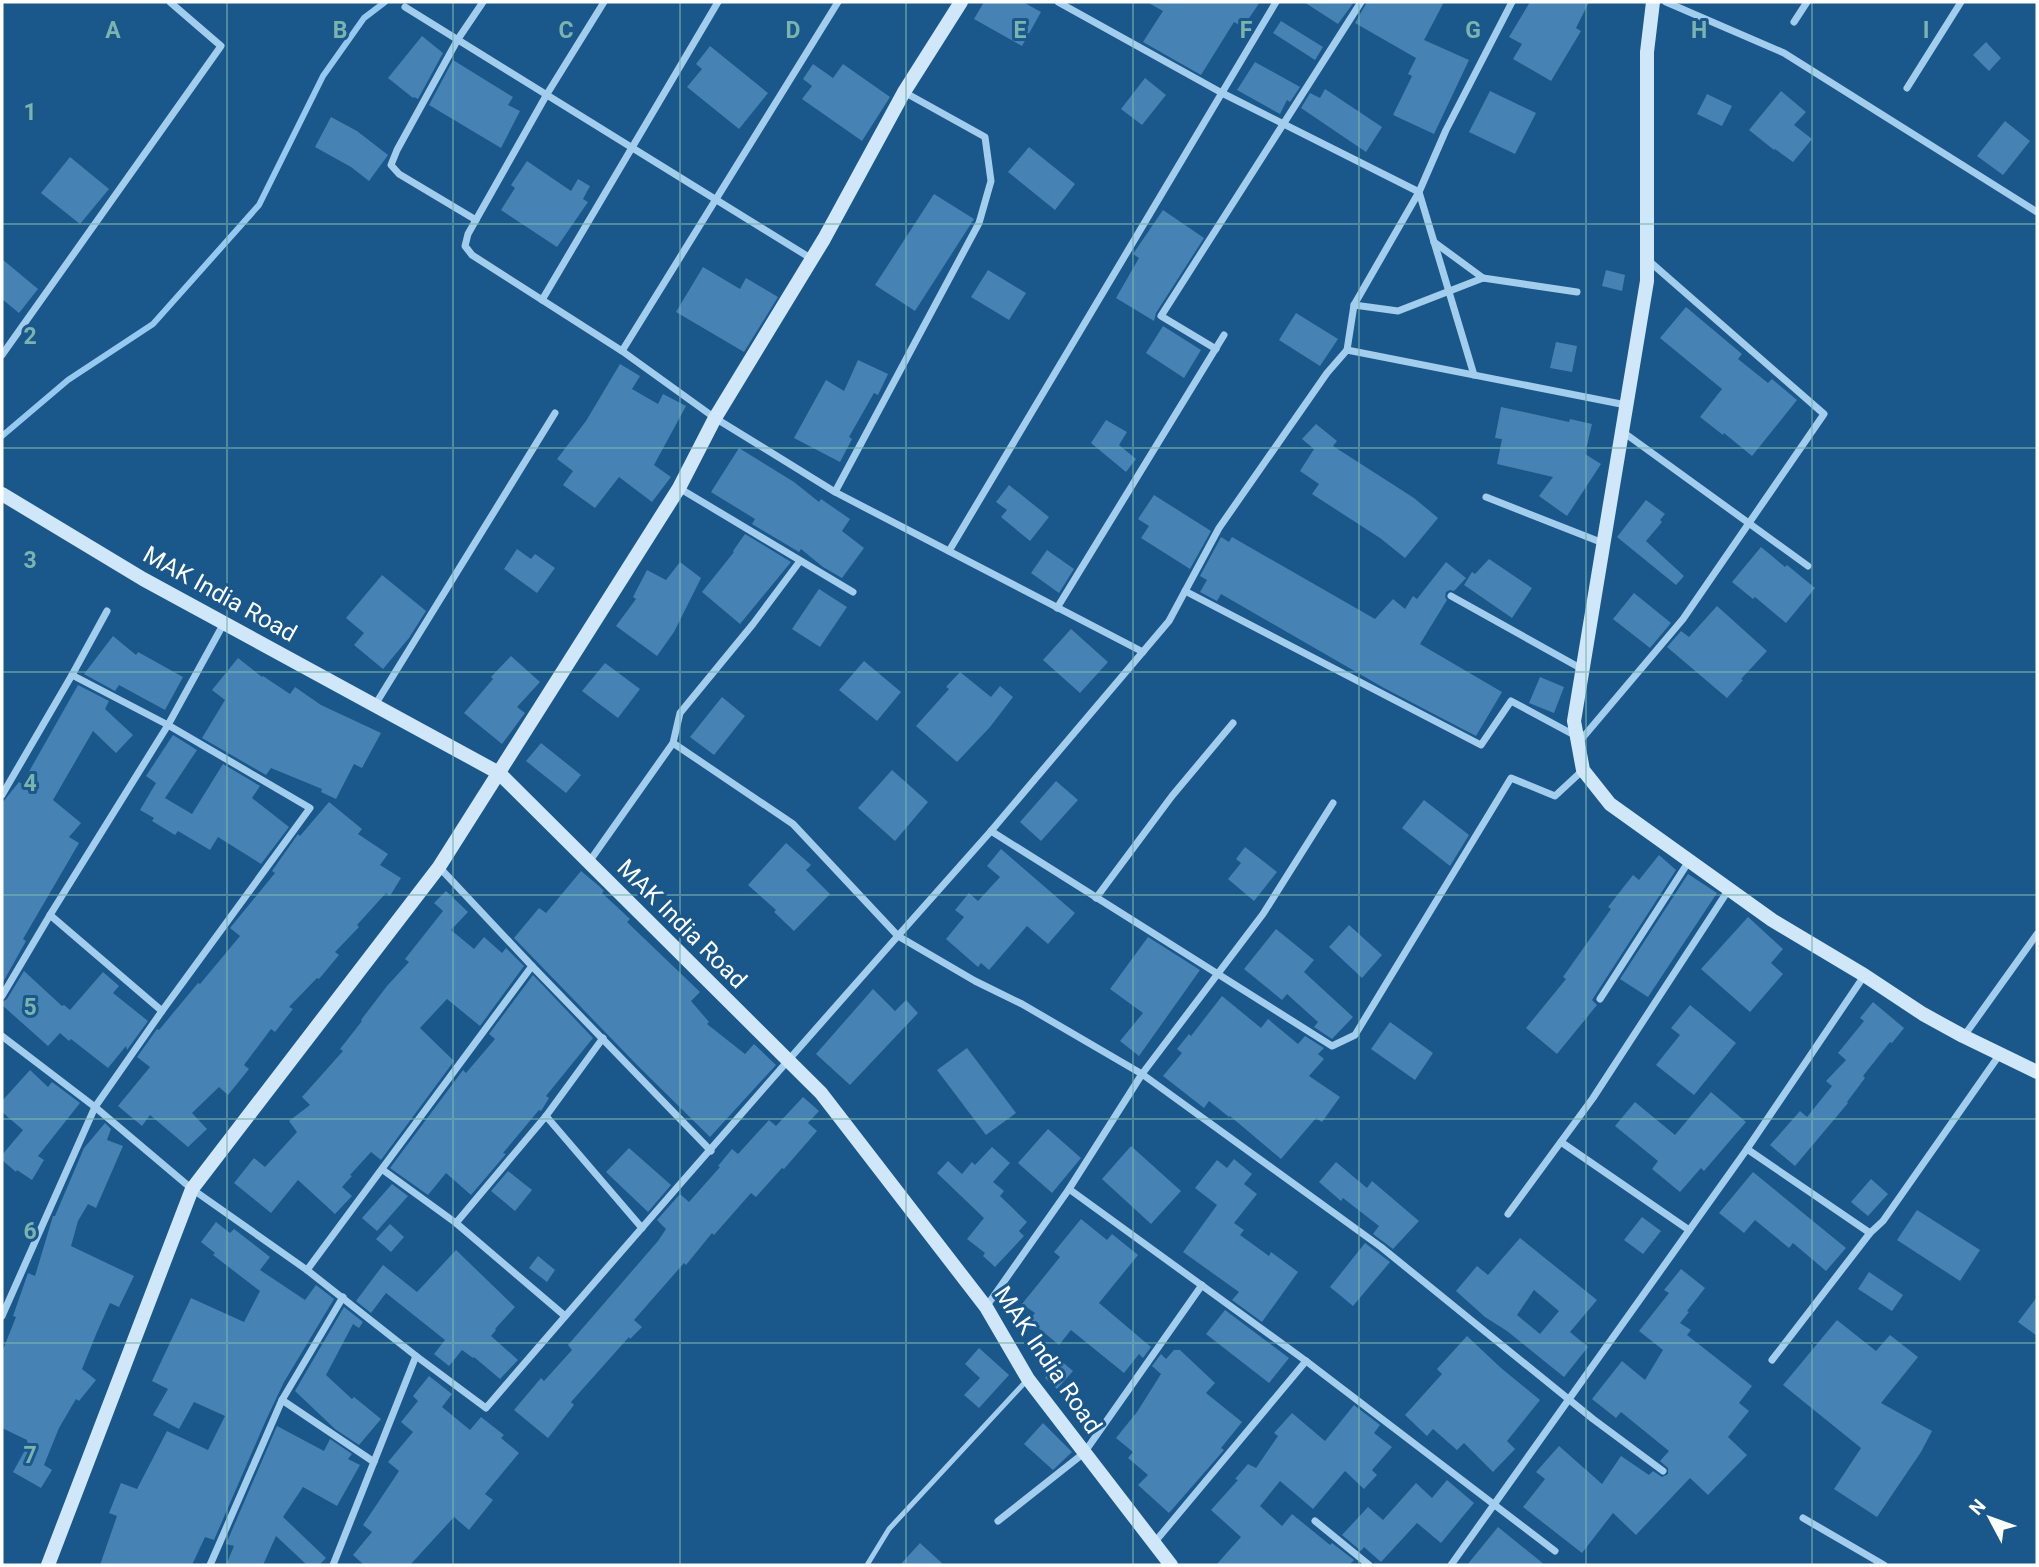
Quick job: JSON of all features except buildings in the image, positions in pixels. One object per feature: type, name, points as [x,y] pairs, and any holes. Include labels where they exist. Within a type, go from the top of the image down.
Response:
[{"type":"street","points":[[2,355],[221,46],[170,2]]},
{"type":"street","points":[[476,220],[399,174],[391,165],[458,39],[483,2]]},
{"type":"street","points":[[604,2],[547,94],[468,234],[466,246],[472,255],[622,351],[715,418],[835,492],[1143,652]]},
{"type":"street","points":[[542,300],[718,2]]},
{"type":"street","points":[[622,351],[838,2]]},
{"type":"street","points":[[48,1565],[192,1189],[439,867],[679,488],[715,418],[812,259],[904,92],[961,2]]},
{"type":"street","points":[[1058,2],[1222,93],[1419,192],[1474,375]]},
{"type":"street","points":[[949,551],[1276,2]]},
{"type":"street","points":[[1216,349],[1161,316],[1361,2]]},
{"type":"street","points":[[2,1036],[94,1107],[192,1189],[307,1270],[486,1408],[991,831],[1169,621],[1219,528],[1326,373],[1347,350],[1354,305],[1419,192],[1446,130],[1512,2]]},
{"type":"street","points":[[1653,2],[1647,52],[1647,281],[1574,721],[1583,770],[1610,804],[1772,920],[1923,1014],[2037,1072]]},
{"type":"street","points":[[1666,2],[1784,53],[2037,212]]},
{"type":"street","points":[[1794,22],[1807,2]]},
{"type":"street","points":[[1907,88],[1961,2]]},
{"type":"street","points":[[405,7],[812,259]]},
{"type":"street","points":[[835,492],[979,223],[991,181],[985,137],[904,92]]},
{"type":"street","points":[[1434,241],[1483,278],[1577,292]]},
{"type":"street","points":[[1578,739],[1683,619],[1824,414],[1647,259]]},
{"type":"street","points":[[1354,305],[1398,311],[1483,278]]},
{"type":"street","points":[[1057,608],[1224,335]]},
{"type":"street","points":[[1347,350],[1626,405]]},
{"type":"street","points":[[375,705],[555,413]]},
{"type":"street","points":[[1622,432],[1808,566]]},
{"type":"street","points":[[679,488],[853,592]]},
{"type":"street","name":"MAK India Road","points":[[2,494],[143,579],[499,773],[821,1093],[986,1307],[1028,1379],[1171,1565]]},
{"type":"street","points":[[1486,497],[1604,543]]},
{"type":"street","points":[[589,863],[673,743],[680,713],[753,624],[800,561]]},
{"type":"street","points":[[1185,590],[1481,746],[1511,701],[1578,739]]},
{"type":"street","points":[[1451,596],[1583,669]]},
{"type":"street","points":[[2,795],[107,611]]},
{"type":"street","points":[[2,996],[169,725],[223,623]]},
{"type":"street","points":[[2,1317],[94,1107],[310,808],[169,725],[72,675]]},
{"type":"street","points":[[1096,898],[1172,796],[1233,723]]},
{"type":"street","points":[[673,743],[793,824],[898,936],[1142,1074],[1381,1247],[1662,1471]]},
{"type":"street","points":[[991,831],[1332,1046],[1355,1035],[1511,778],[1555,796],[1583,770]]},
{"type":"street","points":[[986,1307],[1069,1189],[1142,1074],[1263,914],[1333,803]]},
{"type":"street","points":[[1600,999],[1689,861]]},
{"type":"street","points":[[439,867],[711,1151]]},
{"type":"street","points":[[1508,1214],[1593,1098],[1729,889]]},
{"type":"street","points":[[50,915],[162,1011]]},
{"type":"street","points":[[1963,1036],[2037,934]]},
{"type":"street","points":[[307,1270],[532,966]]},
{"type":"street","points":[[1451,1565],[1747,1149],[1864,975]]},
{"type":"street","points":[[456,1223],[546,1116],[603,1038]]},
{"type":"street","points":[[1772,1360],[1883,1221],[2000,1054]]},
{"type":"street","points":[[546,1116],[642,1228]]},
{"type":"street","points":[[1561,1142],[1689,1230]]},
{"type":"street","points":[[1747,1149],[1870,1234]]},
{"type":"street","points":[[383,1170],[456,1223],[565,1317]]},
{"type":"street","points":[[1069,1189],[1306,1361],[1555,1551]]},
{"type":"street","points":[[998,1521],[1084,1453],[1202,1285]]},
{"type":"street","points":[[210,1565],[282,1400],[342,1297]]},
{"type":"street","points":[[343,1565],[335,1562],[416,1356]]},
{"type":"street","points":[[1153,1543],[1306,1361]]},
{"type":"street","points":[[282,1400],[374,1462]]},
{"type":"street","points":[[1803,1518],[1884,1565]]},
{"type":"street","points":[[1315,1521],[1369,1565]]},
{"type":"lane","points":[[867,1565],[889,1529],[1028,1379]]},
{"type":"waterway","points":[[2,436],[68,380],[153,324],[259,205],[323,76],[364,18],[385,2]]}]
